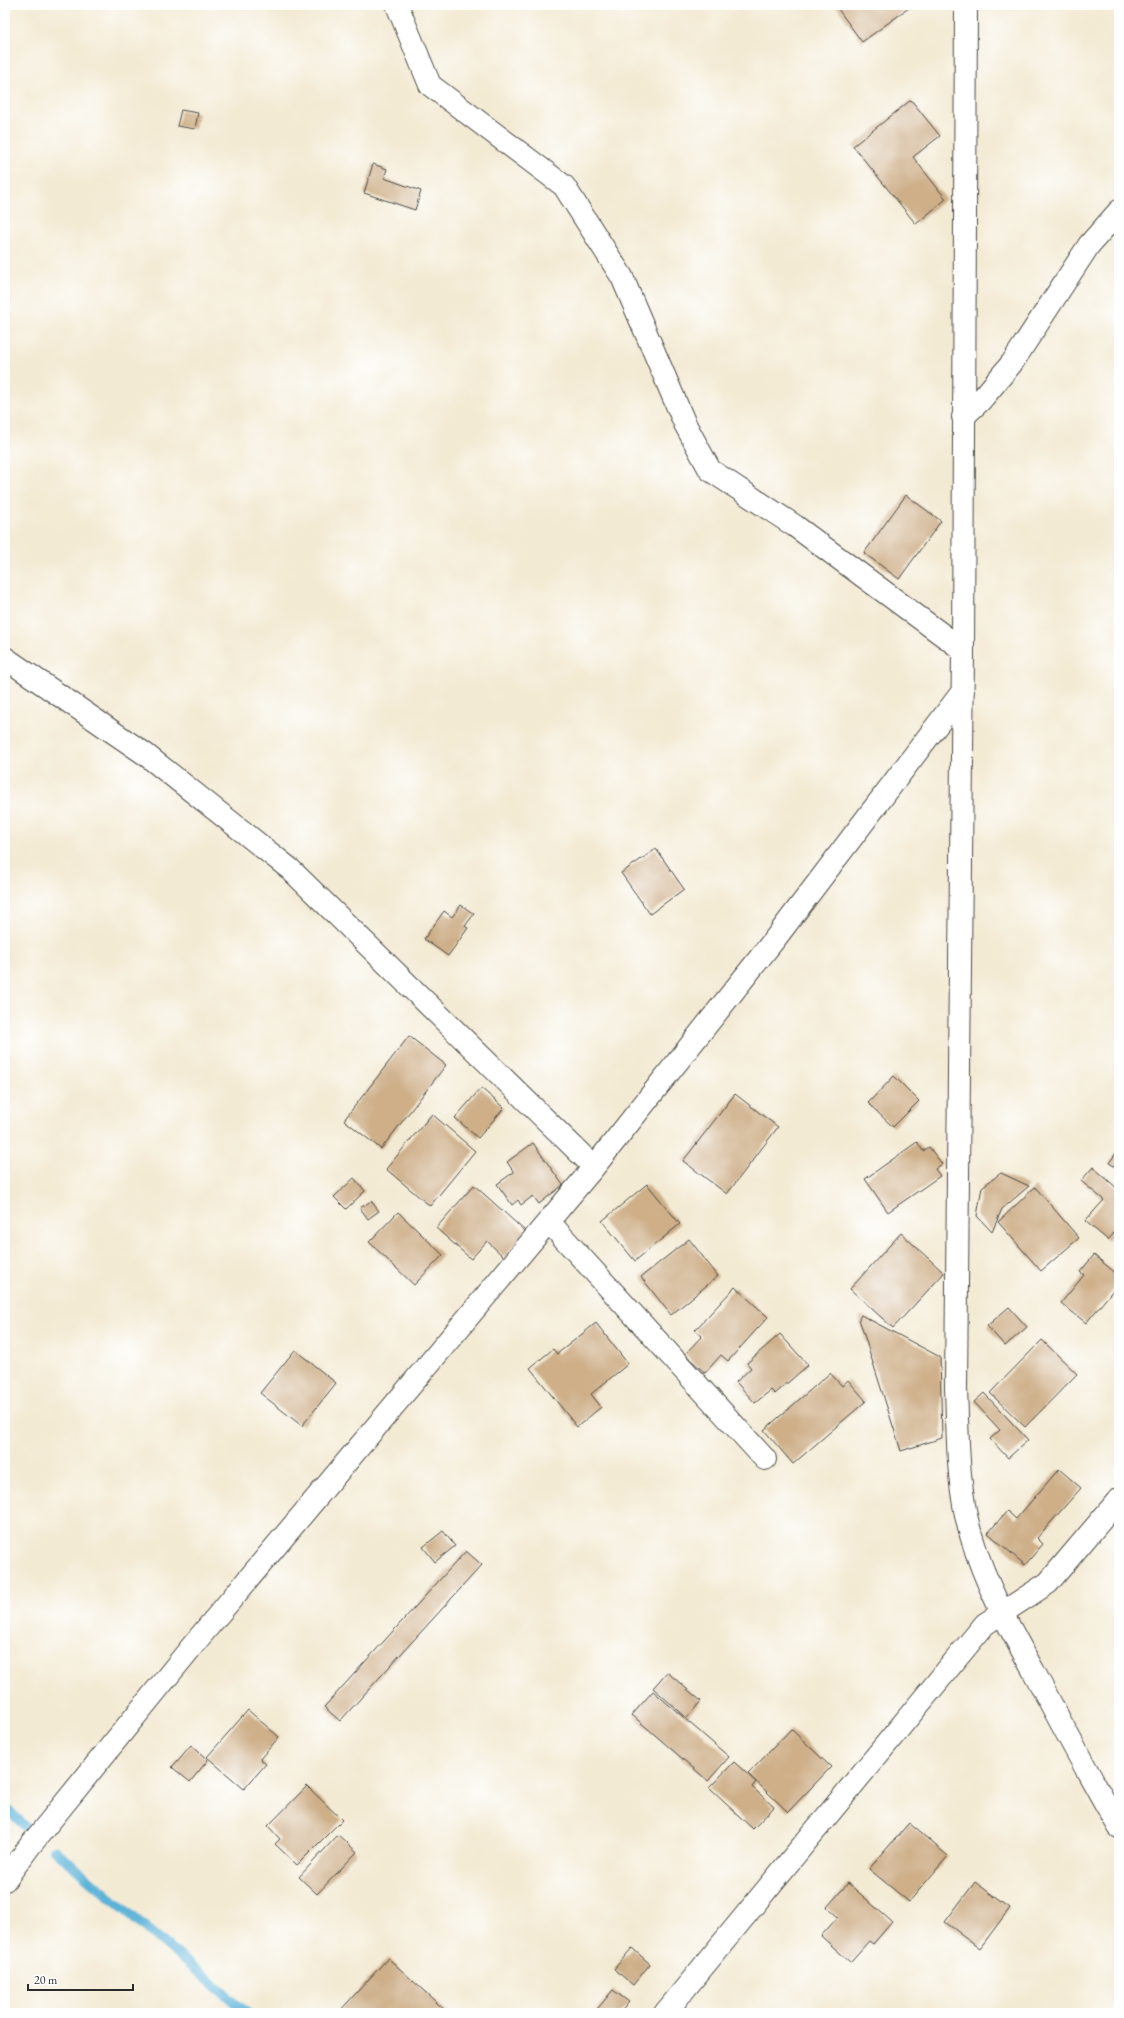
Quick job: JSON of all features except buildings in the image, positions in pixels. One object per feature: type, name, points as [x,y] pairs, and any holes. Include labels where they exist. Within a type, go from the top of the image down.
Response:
[{"type":"street","points":[[398,5],[430,84],[564,186],[622,277],[685,424],[710,470],[795,526],[963,650]]},
{"type":"street","points":[[966,5],[963,691],[956,1380],[962,1489],[971,1535],[990,1589],[1079,1757],[1119,1828]]},
{"type":"street","points":[[963,417],[981,400],[1012,363],[1089,245],[1119,211]]},
{"type":"street","points":[[5,658],[145,754],[290,869],[594,1167]]},
{"type":"street","points":[[5,1880],[29,1847],[198,1639],[594,1167],[778,935],[963,691]]},
{"type":"street","points":[[549,1222],[765,1459]]},
{"type":"street","points":[[665,2013],[985,1624],[1048,1583],[1119,1499]]},
{"type":"waterway","points":[[5,1807],[28,1829]]},
{"type":"waterway","points":[[54,1850],[247,2013]]}]
